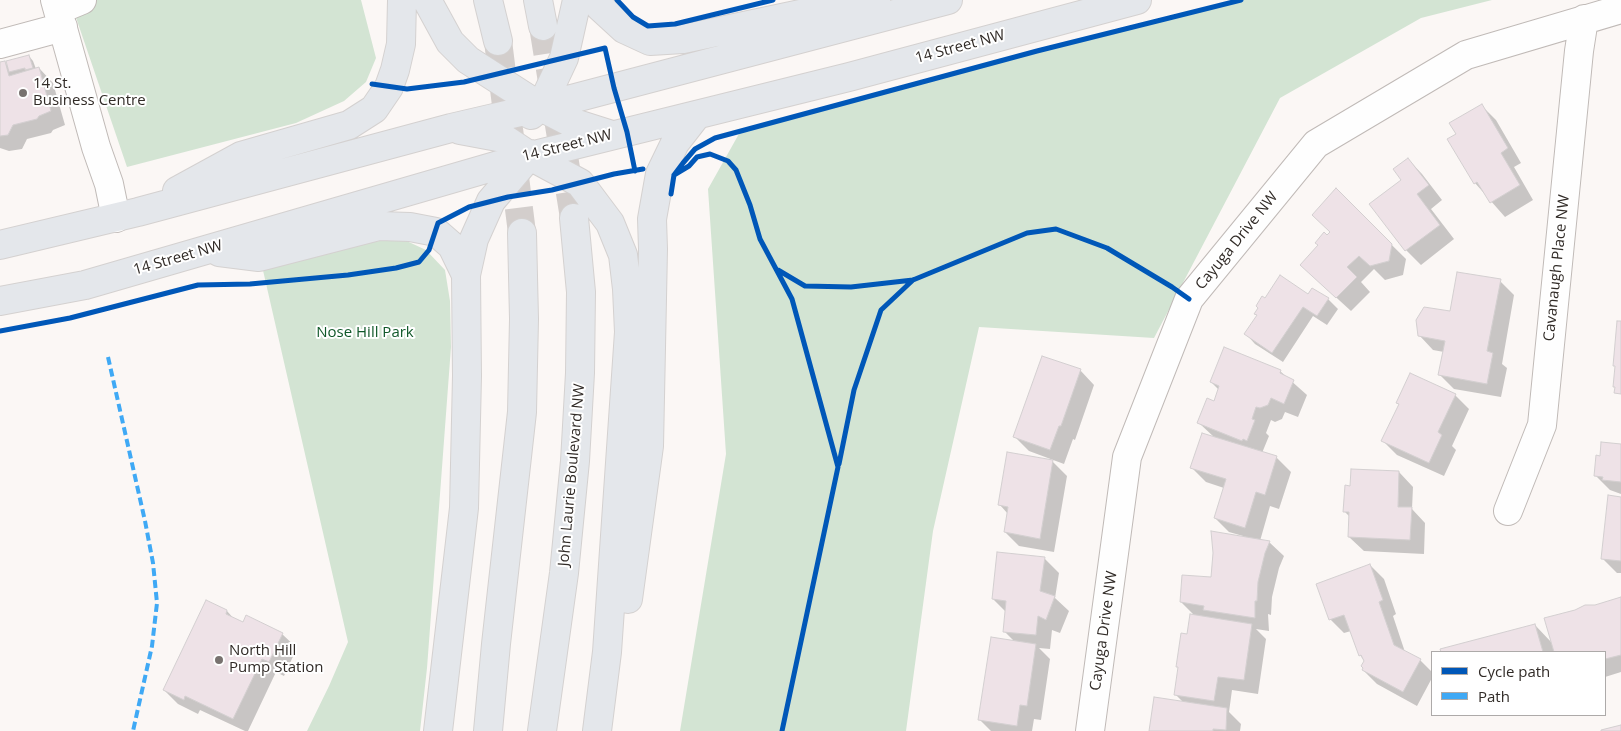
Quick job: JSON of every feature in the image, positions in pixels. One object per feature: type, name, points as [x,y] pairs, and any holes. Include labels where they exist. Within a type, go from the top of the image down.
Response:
[{"type":"main road","points":[[127,215],[241,156],[349,125],[374,109],[390,87],[395,70],[401,44],[402,0]]},
{"type":"main road","points":[[427,0],[450,42],[468,60],[541,107],[568,120],[612,135]]},
{"type":"main road","points":[[488,0],[498,41]]},
{"type":"main road","points":[[538,0],[543,26]]},
{"type":"main road","points":[[461,175],[541,107],[564,58],[577,0]]},
{"type":"main road","points":[[596,0],[600,7],[624,29],[650,41],[683,39],[852,3],[876,0]]},
{"type":"main road","points":[[0,244],[127,215],[451,128],[541,107],[948,0]]},
{"type":"main road","name":"14 Street NW","points":[[0,301],[85,285],[530,156],[849,77],[1137,0]]},
{"type":"main road","points":[[438,731],[464,508],[468,376],[466,276],[474,239],[491,201],[530,156],[599,92]]},
{"type":"main road","points":[[607,652],[627,607],[648,446],[653,249],[652,219],[660,174],[675,143],[696,116]]},
{"type":"main road","points":[[451,128],[503,138],[530,156],[580,183],[610,223],[622,255],[627,290],[629,332],[607,652],[597,731]]},
{"type":"main road","name":"John Laurie Boulevard NW","points":[[542,731],[564,573],[575,461],[580,373],[581,292],[574,218]]},
{"type":"main road","points":[[207,250],[259,257],[379,226],[410,227],[436,232],[452,246],[466,276]]},
{"type":"main road","points":[[488,731],[522,412],[524,319],[522,233]]},
{"type":"street","points":[[0,44],[65,9],[96,147],[108,184],[127,215]]},
{"type":"street","name":"Cayuga Drive NW","points":[[1090,731],[1127,457],[1189,299],[1316,144],[1466,55],[1621,9]]},
{"type":"street","name":"Cavanaugh Place NW","points":[[1508,511],[1542,425],[1579,50],[1584,19]]},
{"type":"green space","points":[[70,0],[361,0],[376,58],[366,82],[344,101],[296,123],[127,167]]},
{"type":"green space","points":[[1235,0],[1492,0],[1421,18],[1280,98],[1154,338],[979,327],[933,531],[906,731],[680,731],[726,454],[708,189],[740,132]]},
{"type":"green space","name":"Nose Hill Park","points":[[398,237],[426,250],[445,270],[450,301],[451,347],[427,668],[420,731],[307,731],[348,642],[262,266]]},
{"type":"building","points":[[29,55],[33,68],[9,72],[6,61]]},
{"type":"building","name":"14 St. Business Centre","points":[[5,61],[9,76],[39,67],[51,111],[39,116],[37,119],[13,125],[8,135],[0,136],[0,62]]},
{"type":"building","points":[[1482,104],[1508,148],[1501,153],[1520,185],[1490,203],[1477,182],[1474,184],[1447,139],[1456,134],[1449,123]]},
{"type":"building","points":[[1408,158],[1429,185],[1417,194],[1440,225],[1405,251],[1369,204],[1401,180],[1393,169]]},
{"type":"building","points":[[1336,188],[1392,244],[1389,261],[1370,266],[1359,256],[1347,267],[1357,277],[1336,298],[1300,265],[1318,245],[1315,243],[1324,232],[1327,235],[1330,232],[1312,215]]},
{"type":"building","points":[[1457,272],[1501,279],[1487,351],[1493,353],[1487,384],[1438,375],[1445,341],[1418,336],[1416,320],[1424,307],[1450,311]]},
{"type":"building","points":[[1280,275],[1308,294],[1312,288],[1329,298],[1317,316],[1303,307],[1272,353],[1244,334],[1257,315],[1254,314],[1258,308],[1256,306],[1262,296],[1265,298]]},
{"type":"building","points":[[1617,321],[1621,321],[1621,394],[1614,393],[1615,387],[1613,387]]},
{"type":"building","points":[[1224,347],[1281,370],[1280,373],[1294,380],[1284,404],[1271,398],[1268,405],[1260,408],[1256,407],[1252,419],[1255,420],[1247,441],[1243,439],[1242,441],[1197,423],[1207,398],[1214,401],[1219,386],[1210,382]]},
{"type":"building","points":[[1042,356],[1081,369],[1061,426],[1059,426],[1050,450],[1013,437]]},
{"type":"building","points":[[1410,373],[1456,394],[1438,432],[1442,435],[1429,463],[1381,441],[1399,404],[1396,403]]},
{"type":"building","points":[[1202,433],[1277,456],[1265,495],[1256,492],[1245,528],[1214,518],[1226,479],[1190,468]]},
{"type":"building","points":[[1601,442],[1621,444],[1621,482],[1602,480],[1603,477],[1594,476],[1596,455],[1600,456]]},
{"type":"building","points":[[1007,452],[1053,460],[1040,539],[1004,532],[1008,507],[998,505]]},
{"type":"building","points":[[1351,469],[1399,471],[1398,507],[1412,507],[1410,540],[1348,537],[1349,512],[1343,512],[1345,485],[1350,486]]},
{"type":"building","points":[[1608,495],[1621,497],[1621,561],[1601,559]]},
{"type":"building","points":[[1211,531],[1270,541],[1258,582],[1255,618],[1203,610],[1204,606],[1180,602],[1182,575],[1211,577],[1213,553]]},
{"type":"building","points":[[997,552],[1045,557],[1040,591],[1055,596],[1046,620],[1038,616],[1036,635],[1003,632],[1006,601],[992,599]]},
{"type":"building","points":[[1370,564],[1383,600],[1379,602],[1394,645],[1421,659],[1403,692],[1362,670],[1361,666],[1364,661],[1361,655],[1359,656],[1344,615],[1329,620],[1316,584]]},
{"type":"building","points":[[1621,597],[1621,655],[1606,659],[1606,651],[1554,651],[1544,618],[1575,610],[1585,605],[1595,605]]},
{"type":"building","name":"North Hill Pump Station","points":[[206,600],[227,610],[226,614],[243,622],[246,615],[283,633],[269,662],[262,659],[233,719],[185,696],[184,700],[163,690]]},
{"type":"building","points":[[1190,614],[1252,624],[1244,680],[1218,677],[1214,701],[1174,695],[1181,633],[1187,634]]},
{"type":"building","points":[[1535,624],[1543,651],[1441,651],[1440,649]]},
{"type":"building","points":[[991,637],[1036,644],[1027,706],[1020,705],[1017,726],[978,720]]},
{"type":"building","points":[[1154,697],[1227,708],[1226,730],[1149,731]]},
{"type":"building","points":[[1621,725],[1621,731],[1601,731],[1601,730]]},
{"type":"tunnel","points":[[543,26],[574,218]]},
{"type":"tunnel","points":[[498,41],[522,233]]},
{"type":"marked path","points":[[108,357],[145,521],[153,563],[157,603],[152,646],[133,731]]},
{"type":"cycle path","points":[[617,0],[633,17],[648,26],[675,24],[773,0]]},
{"type":"cycle path","points":[[671,194],[674,175],[683,163],[695,149],[715,138],[1037,51],[1241,0]]},
{"type":"cycle path","points":[[372,84],[407,89],[464,82],[605,48],[635,171]]},
{"type":"cycle path","points":[[674,175],[689,166],[697,157],[710,154],[728,161],[736,170],[750,205],[760,239],[792,299],[838,467],[782,731]]},
{"type":"cycle path","points":[[0,331],[70,318],[198,285],[250,284],[348,275],[396,268],[419,262],[429,250],[438,223],[469,207],[643,169]]},
{"type":"cycle path","points":[[778,270],[805,286],[851,287],[913,280],[1027,233],[1056,229],[1107,248],[1189,299]]},
{"type":"cycle path","points":[[839,464],[854,390],[881,310],[913,280]]},
{"type":"place","name":"14 St. Business Centre","points":[[23,93]]},
{"type":"place","name":"North Hill Pump Station","points":[[219,660]]}]
